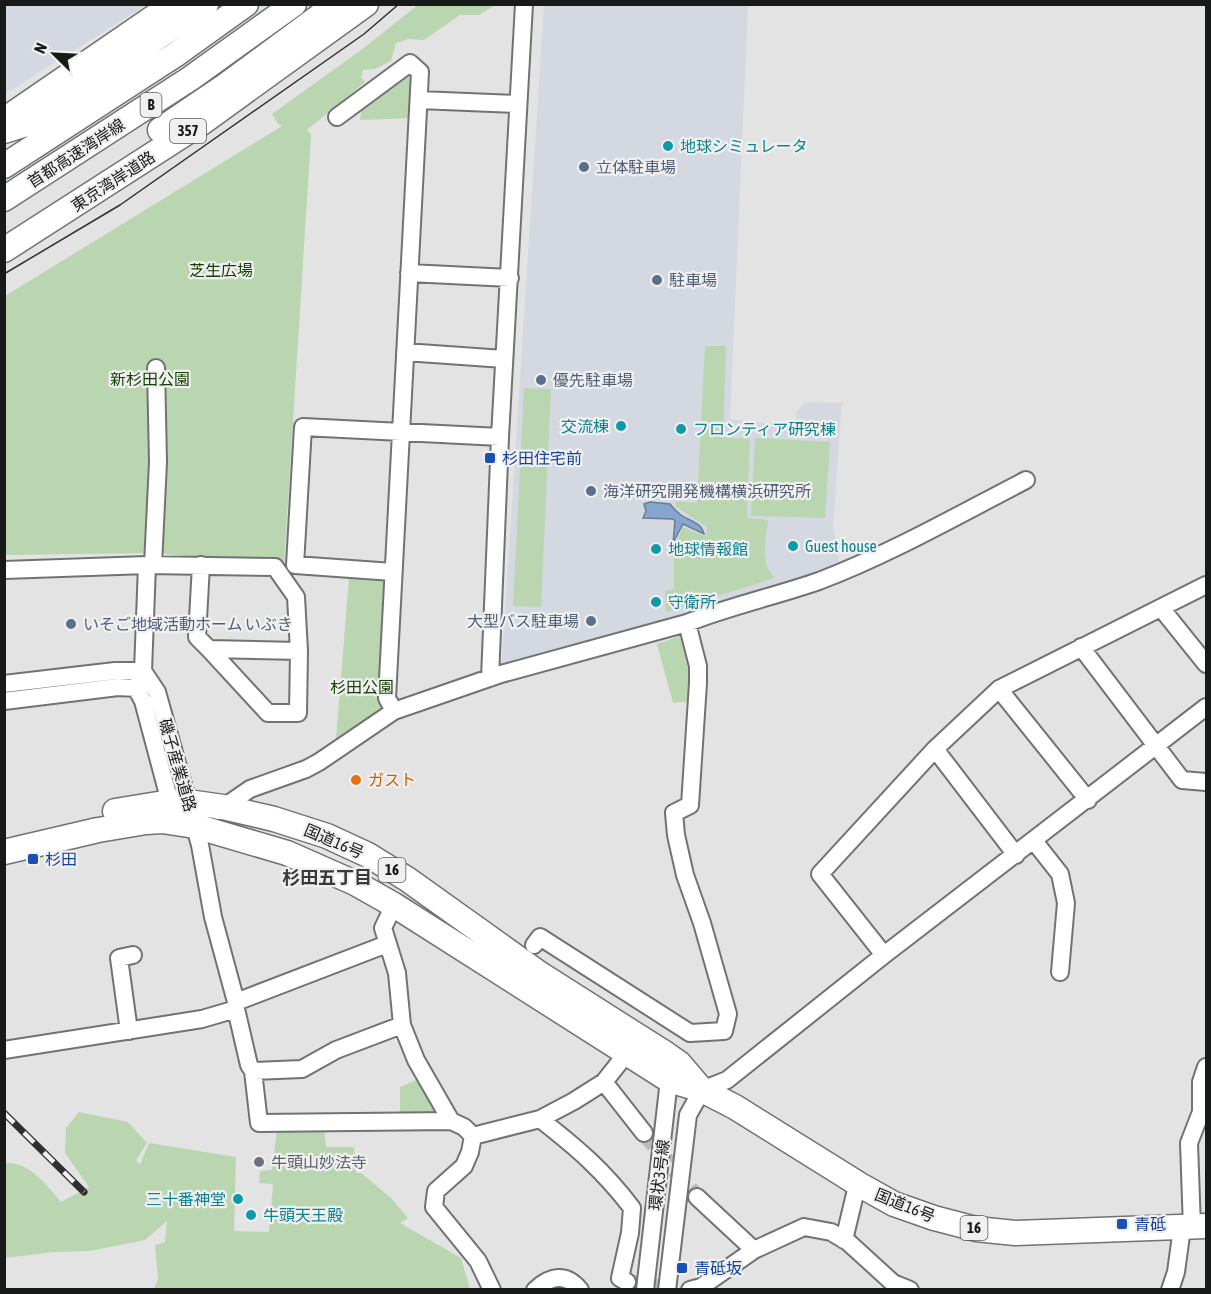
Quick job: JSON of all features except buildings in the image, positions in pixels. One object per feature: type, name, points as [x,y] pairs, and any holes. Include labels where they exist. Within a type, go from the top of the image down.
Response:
[{"type":"highway","points":[[4,120],[173,4]]},
{"type":"highway","name":"首都高速湾岸線","points":[[4,166],[175,55],[246,4]]},
{"type":"highway","name":"首都高速湾岸線","points":[[4,199],[191,78],[294,4]]},
{"type":"highway","name":"B","points":[[4,233],[225,86],[336,4]]},
{"type":"highway","name":"東京湾岸道路","points":[[4,250],[200,124],[366,4]]},
{"type":"highway","points":[[4,131],[27,124],[52,110],[203,7]]},
{"type":"highway","name":"国道16号","points":[[4,836],[104,813],[179,802],[223,807],[294,824],[368,855],[407,879],[630,1042]]},
{"type":"highway","name":"国道16号","points":[[4,852],[98,830],[162,821],[195,826],[306,860],[356,883],[630,1042],[702,1090],[735,1107],[894,1204],[976,1229],[1016,1233],[1194,1228]]},
{"type":"street","points":[[490,678],[500,437],[524,4]]},
{"type":"street","points":[[337,117],[410,63],[420,72],[387,698],[394,711]]},
{"type":"street","points":[[419,100],[518,104]]},
{"type":"street","points":[[409,273],[510,278]]},
{"type":"street","points":[[405,352],[504,358]]},
{"type":"street","points":[[4,701],[118,687],[136,688],[143,671],[159,462],[156,368]]},
{"type":"street","points":[[393,572],[295,566],[303,427],[500,437]]},
{"type":"street","points":[[473,1136],[464,1127],[451,1121],[258,1123],[253,1071],[249,1065],[213,917],[195,826],[250,789],[320,762],[394,711],[490,678],[687,623],[818,581],[867,561],[1026,480]]},
{"type":"street","points":[[4,570],[150,565],[201,565],[275,567],[296,597],[299,651],[298,713],[268,713],[197,637],[201,565]]},
{"type":"street","points":[[884,956],[820,874],[935,749],[999,689],[1206,585]]},
{"type":"street","points":[[1161,608],[1206,664]]},
{"type":"street","points":[[534,945],[540,938],[690,1033],[724,1031],[728,1014],[702,923],[685,875],[676,835],[674,813],[690,805],[698,674],[687,623]]},
{"type":"street","points":[[1081,647],[1182,780],[1206,782]]},
{"type":"street","points":[[209,649],[299,651]]},
{"type":"street","points":[[4,684],[115,671],[143,671]]},
{"type":"street","name":"磯子産業道路","points":[[143,671],[157,692],[179,802]]},
{"type":"street","name":"磯子産業道路","points":[[136,688],[143,701],[179,802],[195,826]]},
{"type":"street","points":[[999,689],[1088,800]]},
{"type":"street","points":[[702,1090],[727,1080],[1206,708]]},
{"type":"street","points":[[935,749],[1016,855]]},
{"type":"street","points":[[1034,841],[1060,874],[1066,903],[1060,972]]},
{"type":"street","points":[[394,905],[383,928],[397,973],[402,1025],[416,1060],[451,1121]]},
{"type":"street","points":[[4,1050],[202,1019],[387,944]]},
{"type":"street","points":[[129,1031],[119,958],[133,955]]},
{"type":"street","points":[[253,1071],[302,1069],[336,1050],[402,1025]]},
{"type":"street","points":[[473,1136],[540,1119],[574,1101],[604,1082],[630,1042]]},
{"type":"street","points":[[1170,1290],[1194,1228],[1189,1143],[1201,1112],[1201,1082],[1206,1067]]},
{"type":"street","name":"環状3号線","points":[[645,1290],[674,1071]]},
{"type":"street","points":[[604,1082],[644,1133]]},
{"type":"street","name":"環状3号線","points":[[667,1290],[688,1115],[702,1090]]},
{"type":"street","points":[[540,1119],[578,1148],[611,1180],[632,1208],[630,1233],[620,1278],[627,1282]]},
{"type":"street","points":[[473,1136],[464,1166],[436,1191],[434,1207],[478,1261],[492,1290]]},
{"type":"street","points":[[844,1240],[855,1194],[860,1185]]},
{"type":"street","points":[[698,1197],[754,1250]]},
{"type":"street","points":[[690,1290],[701,1287],[754,1250],[804,1227],[831,1232],[844,1240],[893,1283],[910,1290]]},
{"type":"street","points":[[535,1290],[546,1280],[561,1278],[575,1283],[580,1290]]},
{"type":"shaded area","points":[[5,4],[146,4],[146,5],[5,94]]},
{"type":"shaded area","points":[[544,5],[748,5],[730,419],[795,426],[796,412],[806,402],[842,403],[833,527],[840,566],[818,581],[501,674]]},
{"type":"green space","name":"新杉田公園","points":[[418,5],[495,5],[479,15],[460,15],[424,40],[409,39],[396,43],[391,61],[375,69],[363,70],[361,77],[365,82],[307,130],[311,135],[284,565],[154,553],[5,555],[5,296],[282,126],[272,114],[361,50]]},
{"type":"green space","points":[[404,68],[419,78],[415,118],[360,120],[362,104]]},
{"type":"green space","points":[[705,346],[726,346],[723,437],[750,439],[747,518],[768,520],[765,558],[775,578],[666,612],[665,591],[674,589],[674,547],[683,527],[706,537],[707,527],[675,506],[676,501],[697,503]]},
{"type":"green space","points":[[524,388],[551,389],[541,607],[513,606]]},
{"type":"green space","points":[[755,438],[830,442],[825,518],[751,516]]},
{"type":"green space","name":"杉田公園","points":[[390,577],[384,708],[336,739],[349,578]]},
{"type":"green space","points":[[680,636],[690,670],[692,701],[673,703],[657,644]]},
{"type":"green space","points":[[421,1078],[442,1115],[400,1117],[400,1087]]},
{"type":"green space","points":[[79,1112],[128,1122],[147,1143],[136,1160],[140,1165],[149,1143],[236,1157],[234,1231],[269,1232],[273,1184],[259,1183],[260,1171],[272,1170],[277,1129],[324,1130],[326,1147],[354,1147],[356,1173],[361,1173],[391,1198],[408,1218],[400,1223],[461,1258],[470,1289],[154,1289],[158,1279],[155,1245],[165,1242],[167,1221],[145,1240],[90,1251],[54,1252],[5,1258],[5,1163],[30,1170],[61,1202],[89,1187],[65,1153],[66,1128]]},
{"type":"water","points":[[650,502],[670,504],[681,515],[698,524],[704,534],[683,524],[673,543],[675,521],[673,519],[643,518],[646,511],[644,504]]},
{"type":"tunnel","points":[[644,1133],[697,1197]]},
{"type":"tunnel","points":[[627,1282],[677,1290]]},
{"type":"tram line","points":[[4,274],[120,205],[364,34],[399,4]]},
{"type":"railway","points":[[4,1113],[84,1192]]},
{"type":"place","name":"地球シミュレータ","points":[[668,146]]},
{"type":"place","name":"立体駐車場","points":[[584,167]]},
{"type":"place","name":"駐車場","points":[[657,280]]},
{"type":"place","name":"優先駐車場","points":[[541,380]]},
{"type":"place","name":"交流棟","points":[[621,426]]},
{"type":"place","name":"フロンティア研究棟","points":[[681,429]]},
{"type":"place","name":"杉田住宅前","points":[[490,458]]},
{"type":"place","name":"海洋研究開発機構横浜研究所","points":[[591,491]]},
{"type":"place","name":"Guest house","points":[[793,546]]},
{"type":"place","name":"地球情報館","points":[[656,549]]},
{"type":"place","name":"守衛所","points":[[656,602]]},
{"type":"place","name":"大型バス駐車場","points":[[591,621]]},
{"type":"place","name":"いそご地域活動ホーム いぶき","points":[[71,624]]},
{"type":"place","name":"ガスト","points":[[356,780]]},
{"type":"place","name":"杉田","points":[[33,859]]},
{"type":"place","name":"牛頭山妙法寺","points":[[259,1162]]},
{"type":"place","name":"三十番神堂","points":[[238,1199]]},
{"type":"place","name":"牛頭天王殿","points":[[251,1215]]},
{"type":"place","name":"青砥","points":[[1122,1224]]},
{"type":"place","name":"青砥坂","points":[[682,1268]]},
{"type":"district","name":"杉田五丁目","points":[[327,878]]},
{"type":"park label","name":"芝生広場","points":[[221,270]]}]
